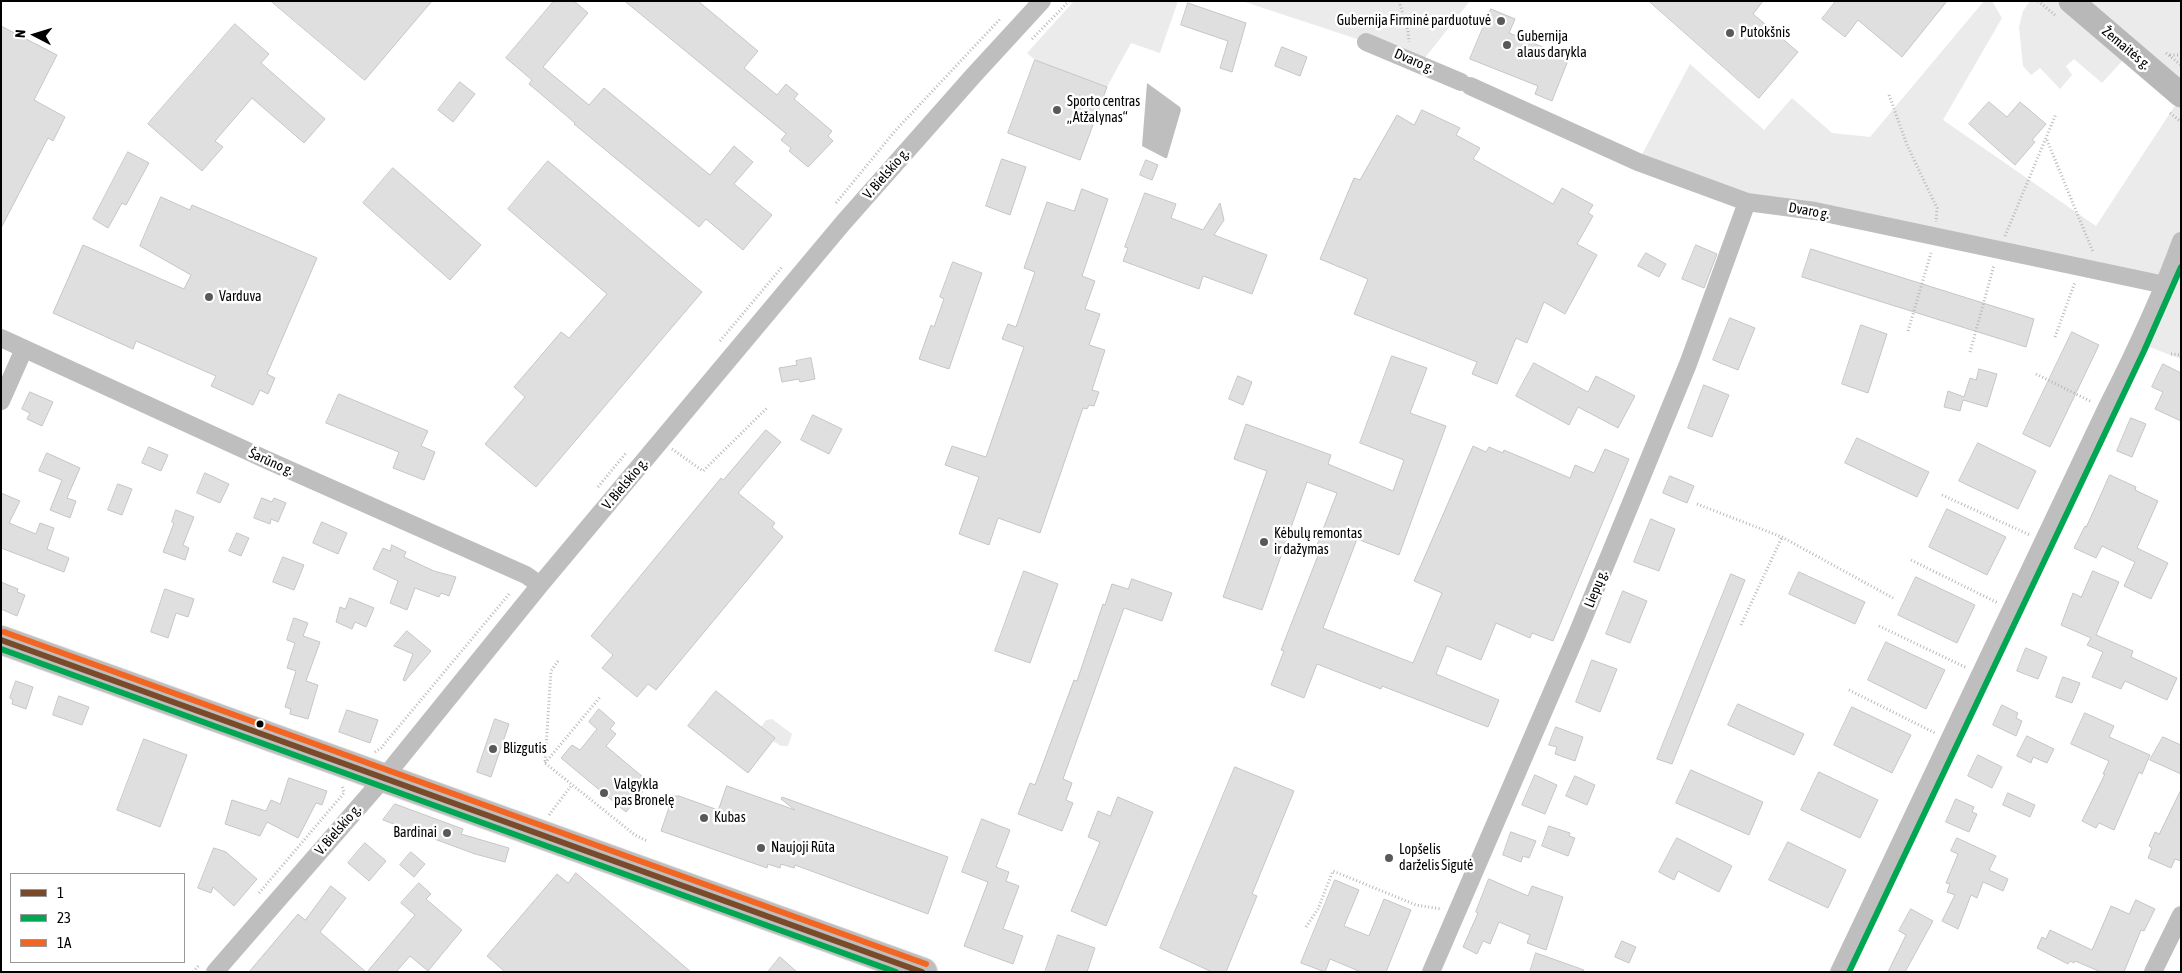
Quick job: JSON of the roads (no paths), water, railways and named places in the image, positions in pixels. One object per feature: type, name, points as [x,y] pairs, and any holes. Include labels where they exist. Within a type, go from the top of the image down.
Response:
[{"type":"main road","name":"Žemaitės g.","points":[[2071,1],[2181,95]]},
{"type":"main road","points":[[1,640],[923,972]]},
{"type":"street","name":"V. Bielskio g.","points":[[209,966],[383,779],[540,585],[843,224],[973,76],[1042,1]]},
{"type":"street","name":"Dvaro g.","points":[[1366,42],[1466,84],[1638,162],[1747,202],[1815,211],[2164,286]]},
{"type":"street","name":"Liepų g.","points":[[1431,972],[1634,498],[1688,364],[1747,202]]},
{"type":"street","points":[[1839,972],[2106,409],[2139,344],[2181,241]]},
{"type":"street","name":"Šarūno g.","points":[[1,338],[267,460],[526,575],[540,585]]},
{"type":"street","points":[[1,401],[24,349]]},
{"type":"street","points":[[2153,972],[2181,916]]},
{"type":"place","name":"Gubernija Firminė parduotuvė","points":[[1501,21]]},
{"type":"place","name":"Putokšnis","points":[[1730,33]]},
{"type":"place","name":"Gubernija alaus darykla","points":[[1507,45]]},
{"type":"place","name":"Sporto centras „Atžalynas“","points":[[1057,110]]},
{"type":"place","name":"Varduva","points":[[209,297]]},
{"type":"place","name":"Kėbulų remontas ir dažymas","points":[[1264,542]]},
{"type":"place","name":"Blizgutis","points":[[493,749]]},
{"type":"place","name":"Valgykla pas Bronelę","points":[[604,793]]},
{"type":"place","name":"Kubas","points":[[704,818]]},
{"type":"place","name":"Bardinai","points":[[447,833]]},
{"type":"place","name":"Naujoji Rūta","points":[[761,848]]},
{"type":"place","name":"Lopšelis darželis Sigutė","points":[[1389,858]]}]
